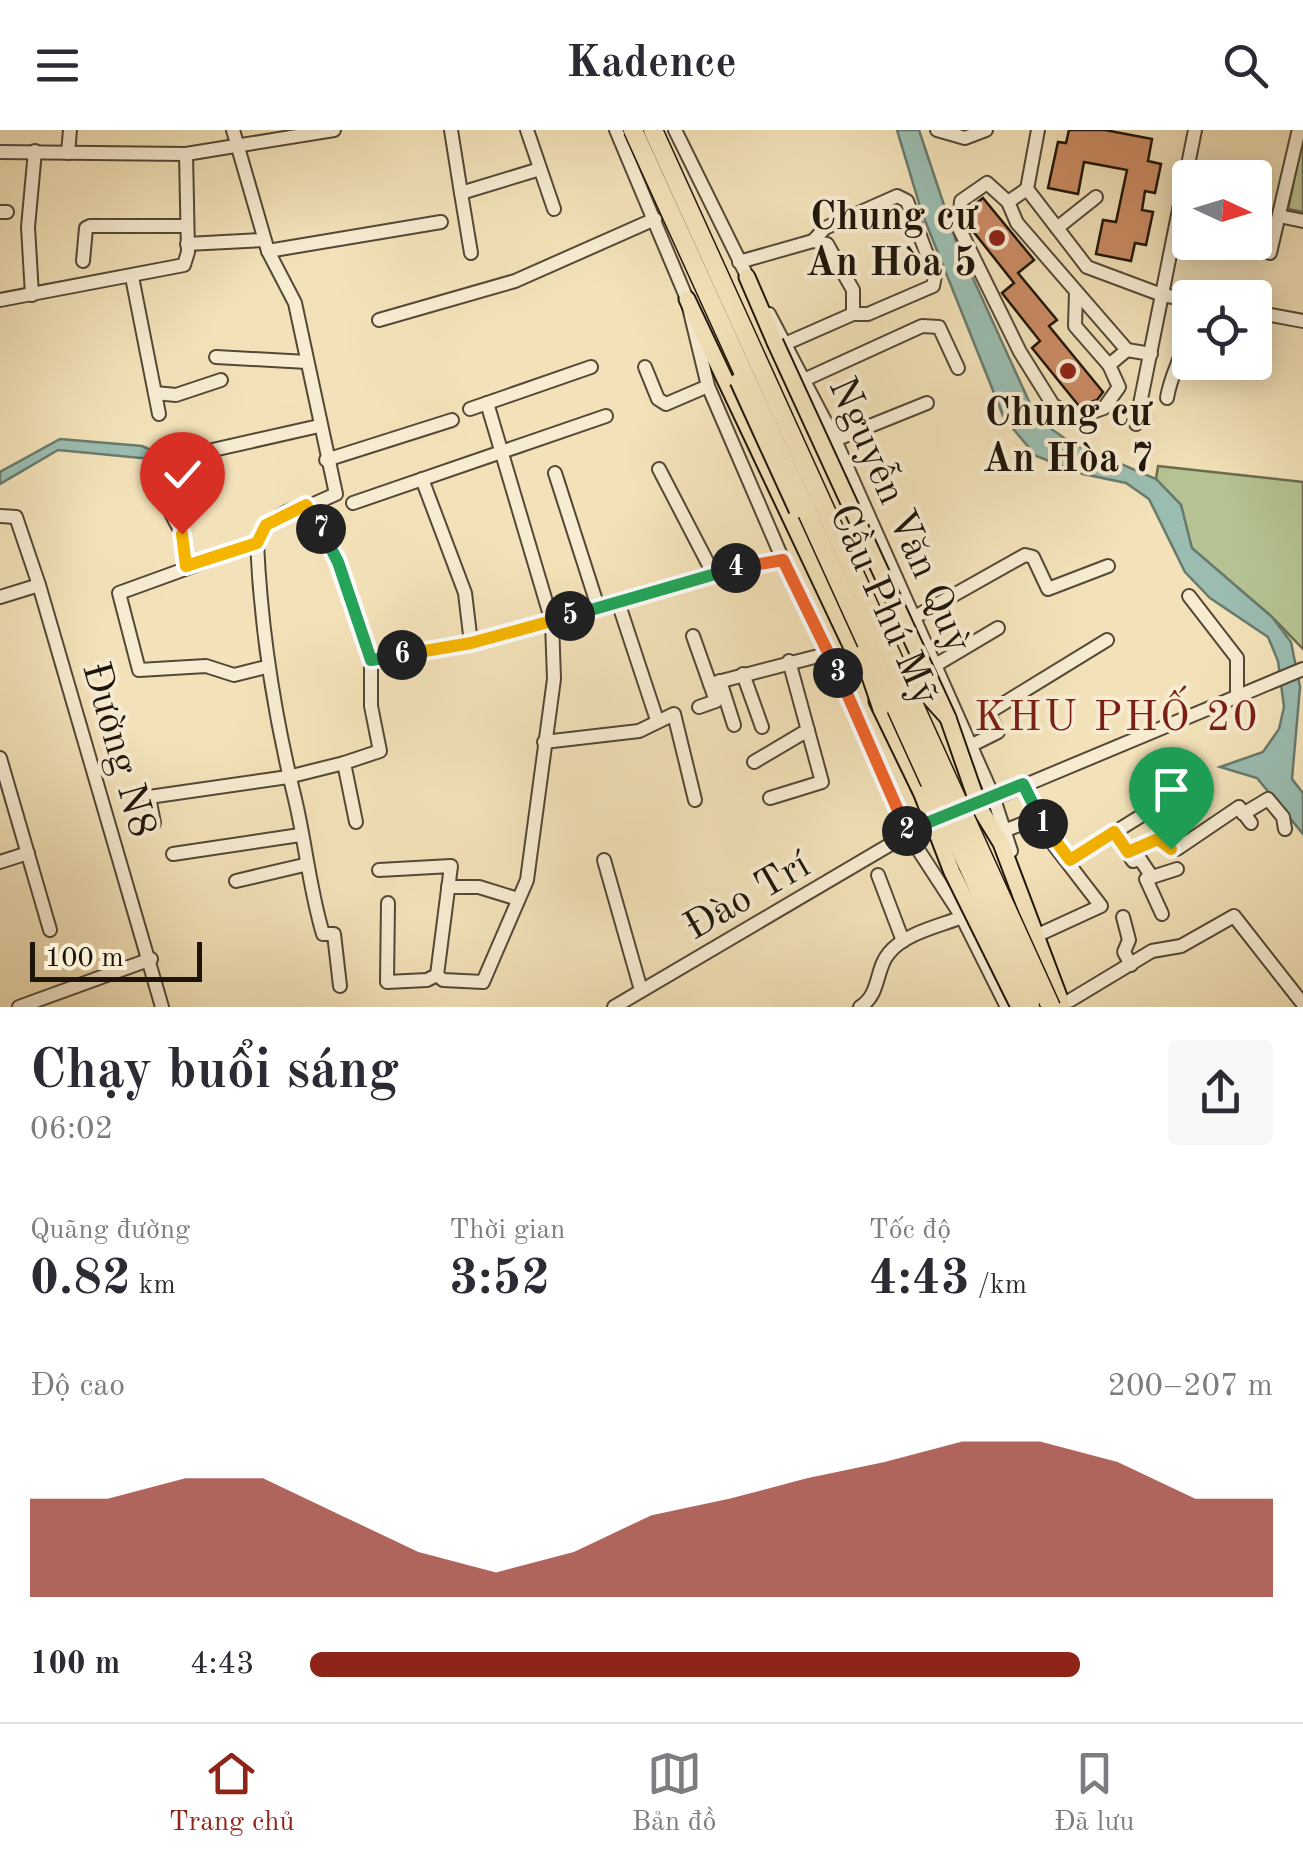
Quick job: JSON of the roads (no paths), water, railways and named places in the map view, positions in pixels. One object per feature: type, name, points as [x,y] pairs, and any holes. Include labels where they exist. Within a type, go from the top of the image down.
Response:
[{"type":"highway","name":"Cầu Phú Mỹ","points":[[630,130],[1050,1004]]},
{"type":"highway","name":"Cầu Phú Mỹ","points":[[656,130],[1050,1004]]},
{"type":"main road","name":"Cầu Phú Mỹ","points":[[630,130],[868,665],[881,709]]},
{"type":"main road","name":"Cầu Phú Mỹ","points":[[656,130],[902,668],[948,718]]},
{"type":"main road","name":"Nguyễn Văn Quỳ","points":[[748,278],[781,343]]},
{"type":"main road","name":"Cầu Phú Mỹ","points":[[687,299],[922,794],[1050,1004]]},
{"type":"main road","name":"Cầu Phú Mỹ","points":[[781,343],[986,802],[1050,1004]]},
{"type":"street","points":[[68,153],[70,130]]},
{"type":"street","points":[[234,130],[235,147],[265,246],[291,289],[336,494],[289,510],[266,525],[257,543],[266,667],[304,865],[323,934],[334,934],[340,986]]},
{"type":"street","points":[[0,152],[186,154],[334,130]]},
{"type":"street","points":[[451,130],[471,253]]},
{"type":"street","points":[[527,130],[554,209]]},
{"type":"street","points":[[616,130],[687,299],[708,386],[783,560],[830,653],[908,834],[962,917],[1008,1007]]},
{"type":"street","points":[[625,152],[672,130]]},
{"type":"street","name":"Nguyễn Văn Quỳ","points":[[672,130],[748,278]]},
{"type":"street","points":[[937,130],[966,138],[986,130]]},
{"type":"street","points":[[1008,202],[1027,189],[1037,130]]},
{"type":"street","points":[[1136,424],[1196,130]]},
{"type":"street","points":[[1272,245],[1300,134],[1281,130]]},
{"type":"street","points":[[32,295],[28,227],[35,151]]},
{"type":"street","points":[[0,300],[184,265],[186,154]]},
{"type":"street","points":[[461,193],[540,169]]},
{"type":"street","points":[[1088,267],[1078,295],[1076,326],[1110,365],[1119,387],[1116,396],[1090,416],[1076,418],[1053,405],[1020,352],[959,228],[962,201],[987,183],[1008,202],[1017,223],[1054,268],[1078,295],[1127,350],[1150,354]]},
{"type":"street","points":[[1027,189],[1088,267]]},
{"type":"street","points":[[781,343],[853,314],[868,314],[933,286],[935,276],[906,201],[896,196],[825,228],[812,241]]},
{"type":"street","points":[[1057,228],[1096,197]]},
{"type":"street","points":[[1279,216],[1303,221]]},
{"type":"street","points":[[379,320],[515,282],[655,219]]},
{"type":"street","points":[[187,244],[265,246],[441,222]]},
{"type":"street","points":[[83,261],[86,228],[186,226]]},
{"type":"street","points":[[739,262],[812,241],[827,244],[853,290],[853,314]]},
{"type":"street","points":[[1054,268],[1088,267],[1172,298]]},
{"type":"street","points":[[132,277],[160,414]]},
{"type":"street","points":[[1272,315],[1303,321]]},
{"type":"street","points":[[806,379],[922,326],[939,327],[958,368]]},
{"type":"street","name":"Nguyễn Văn Quỳ","points":[[781,343],[806,379],[835,440],[970,746],[986,802],[1004,831],[1040,934],[1050,1004]]},
{"type":"street","points":[[1110,365],[1127,350]]},
{"type":"street","points":[[216,358],[307,362]]},
{"type":"street","points":[[470,409],[591,367]]},
{"type":"street","points":[[645,367],[658,399],[666,404],[708,386]]},
{"type":"street","points":[[1167,398],[1172,371]]},
{"type":"street","points":[[155,393],[176,395],[222,380]]},
{"type":"street","points":[[437,975],[443,980],[483,982],[527,880],[554,679],[552,622],[486,403]]},
{"type":"street","points":[[835,440],[927,403]]},
{"type":"street","points":[[353,503],[606,416]]},
{"type":"street","points":[[326,460],[452,420]]},
{"type":"street","points":[[164,461],[319,426]]},
{"type":"street","points":[[659,469],[712,573]]},
{"type":"street","points":[[554,473],[598,607]]},
{"type":"street","points":[[422,479],[465,593],[471,643]]},
{"type":"street","points":[[159,490],[182,534],[186,566]]},
{"type":"street","points":[[154,823],[150,798],[288,777],[380,751],[371,706],[371,660],[338,562],[310,506]]},
{"type":"street","name":"Đường N8","points":[[4,516],[18,522],[39,585],[152,959],[162,1007]]},
{"type":"street","points":[[257,543],[119,593],[136,668],[206,666],[234,675],[266,667]]},
{"type":"street","points":[[913,618],[1025,555],[1033,557],[1048,589],[1108,566]]},
{"type":"street","points":[[371,660],[471,643],[712,573],[783,560]]},
{"type":"street","points":[[0,597],[39,585]]},
{"type":"street","points":[[1190,596],[1237,658],[1237,696]]},
{"type":"street","points":[[618,602],[657,720]]},
{"type":"street","points":[[934,666],[998,628]]},
{"type":"street","points":[[693,636],[734,725]]},
{"type":"street","points":[[970,746],[998,732],[988,714],[1107,640]]},
{"type":"street","points":[[715,682],[830,653]]},
{"type":"street","points":[[770,798],[822,782],[789,661]]},
{"type":"street","name":"Đào Trí","points":[[614,1007],[780,914],[908,834],[1303,669]]},
{"type":"street","points":[[743,674],[762,727]]},
{"type":"street","points":[[699,708],[716,701],[715,682]]},
{"type":"street","points":[[544,742],[639,730],[674,714],[695,800]]},
{"type":"street","points":[[754,762],[808,730]]},
{"type":"street","points":[[0,758],[50,930]]},
{"type":"street","points":[[344,763],[356,822]]},
{"type":"street","points":[[1070,860],[1144,814],[1191,771]]},
{"type":"street","points":[[1023,784],[1039,817],[1102,906],[1040,934]]},
{"type":"street","points":[[1128,852],[1158,839],[1171,849],[1192,841],[1239,807],[1247,819],[1268,799],[1283,817],[1285,829]]},
{"type":"street","points":[[1004,831],[1039,817]]},
{"type":"street","points":[[1114,832],[1133,861],[1140,858],[1152,877]]},
{"type":"street","points":[[173,854],[300,835]]},
{"type":"street","points":[[0,862],[28,853]]},
{"type":"street","points":[[604,860],[641,990]]},
{"type":"street","points":[[236,881],[304,865]]},
{"type":"street","points":[[379,870],[451,866],[437,975]]},
{"type":"street","points":[[1162,914],[1146,880],[1177,869]]},
{"type":"street","points":[[878,875],[903,941]]},
{"type":"street","points":[[448,886],[478,887],[518,899]]},
{"type":"street","points":[[388,903],[386,982],[426,980],[437,975]]},
{"type":"street","points":[[1050,1004],[1131,966],[1152,951],[1181,946],[1234,916],[1303,1004]]},
{"type":"street","points":[[860,1007],[873,996],[887,955],[903,941],[962,917]]},
{"type":"street","points":[[1123,917],[1129,940],[1124,952],[1131,966]]},
{"type":"street","points":[[19,1007],[152,959]]},
{"type":"water","points":[[897,130],[919,130],[956,241],[1037,419],[1070,442],[1156,479],[1181,505],[1192,548],[1272,617],[1291,642],[1300,687],[1292,779],[1303,793],[1303,834],[1257,778],[1220,767],[1263,752],[1279,729],[1284,707],[1278,661],[1268,637],[1210,598],[1185,572],[1149,499],[1126,483],[1083,474],[1036,456],[1004,418],[922,213]]},
{"type":"water","points":[[60,439],[142,446],[158,453],[151,459],[58,450],[0,484],[0,472]]},
{"type":"place","name":"Chung cư An Hòa 5","points":[[997,238]]},
{"type":"place","name":"Chung cư An Hòa 7","points":[[1068,371]]},
{"type":"district","name":"KHU PHỐ 20","points":[[1117,715]]}]
